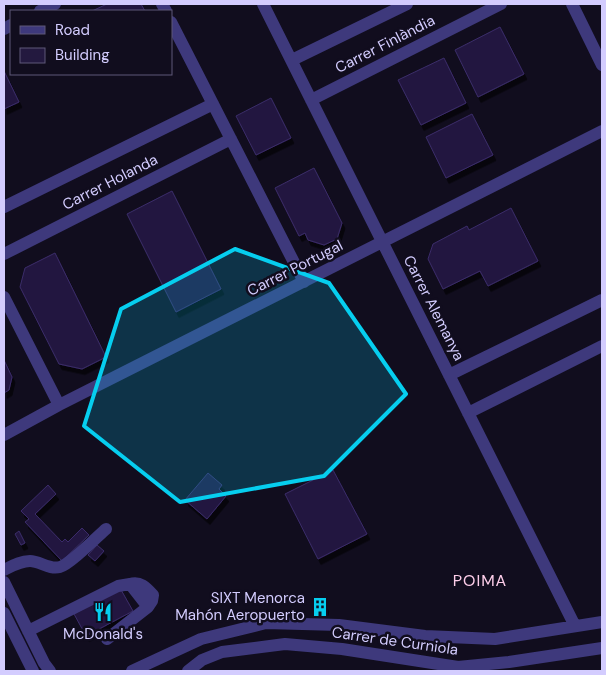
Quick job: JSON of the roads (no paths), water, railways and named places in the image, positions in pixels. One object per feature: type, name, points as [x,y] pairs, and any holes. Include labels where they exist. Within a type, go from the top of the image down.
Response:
[{"type":"street","points":[[42,10],[55,4]]},
{"type":"street","name":"Carrer Alemanya","points":[[264,4],[575,626]]},
{"type":"street","name":"Carrer Finlàndia","points":[[292,60],[407,4]]},
{"type":"street","name":"Carrer Finlàndia","points":[[311,100],[501,4]]},
{"type":"street","points":[[572,4],[602,65]]},
{"type":"street","points":[[172,24],[304,282]]},
{"type":"street","name":"Carrer Holanda","points":[[4,207],[213,104]]},
{"type":"street","name":"Carrer Portugal","points":[[4,435],[602,131]]},
{"type":"street","name":"Carrer Holanda","points":[[4,254],[231,139]]},
{"type":"street","points":[[4,297],[59,406]]},
{"type":"street","points":[[449,375],[602,300]]},
{"type":"street","points":[[468,413],[602,346]]},
{"type":"street","points":[[4,570],[19,563],[31,561],[46,567],[60,567],[69,562],[106,529]]},
{"type":"street","points":[[4,582],[50,671]]},
{"type":"street","points":[[28,631],[118,586],[130,584],[148,607],[107,639]]},
{"type":"street","points":[[4,613],[33,671]]},
{"type":"street","points":[[132,671],[201,639],[266,623],[339,625],[425,636],[495,639],[602,622]]},
{"type":"street","name":"Carrer de Curniola","points":[[188,671],[202,660],[222,652],[285,644],[342,649],[458,667],[509,662],[602,648]]},
{"type":"place","name":"SIXT Menorca Mahón Aeropuerto","points":[[320,607]]},
{"type":"place","name":"McDonald's","points":[[103,612]]},
{"type":"district","name":"POIMA","points":[[480,580]]}]
